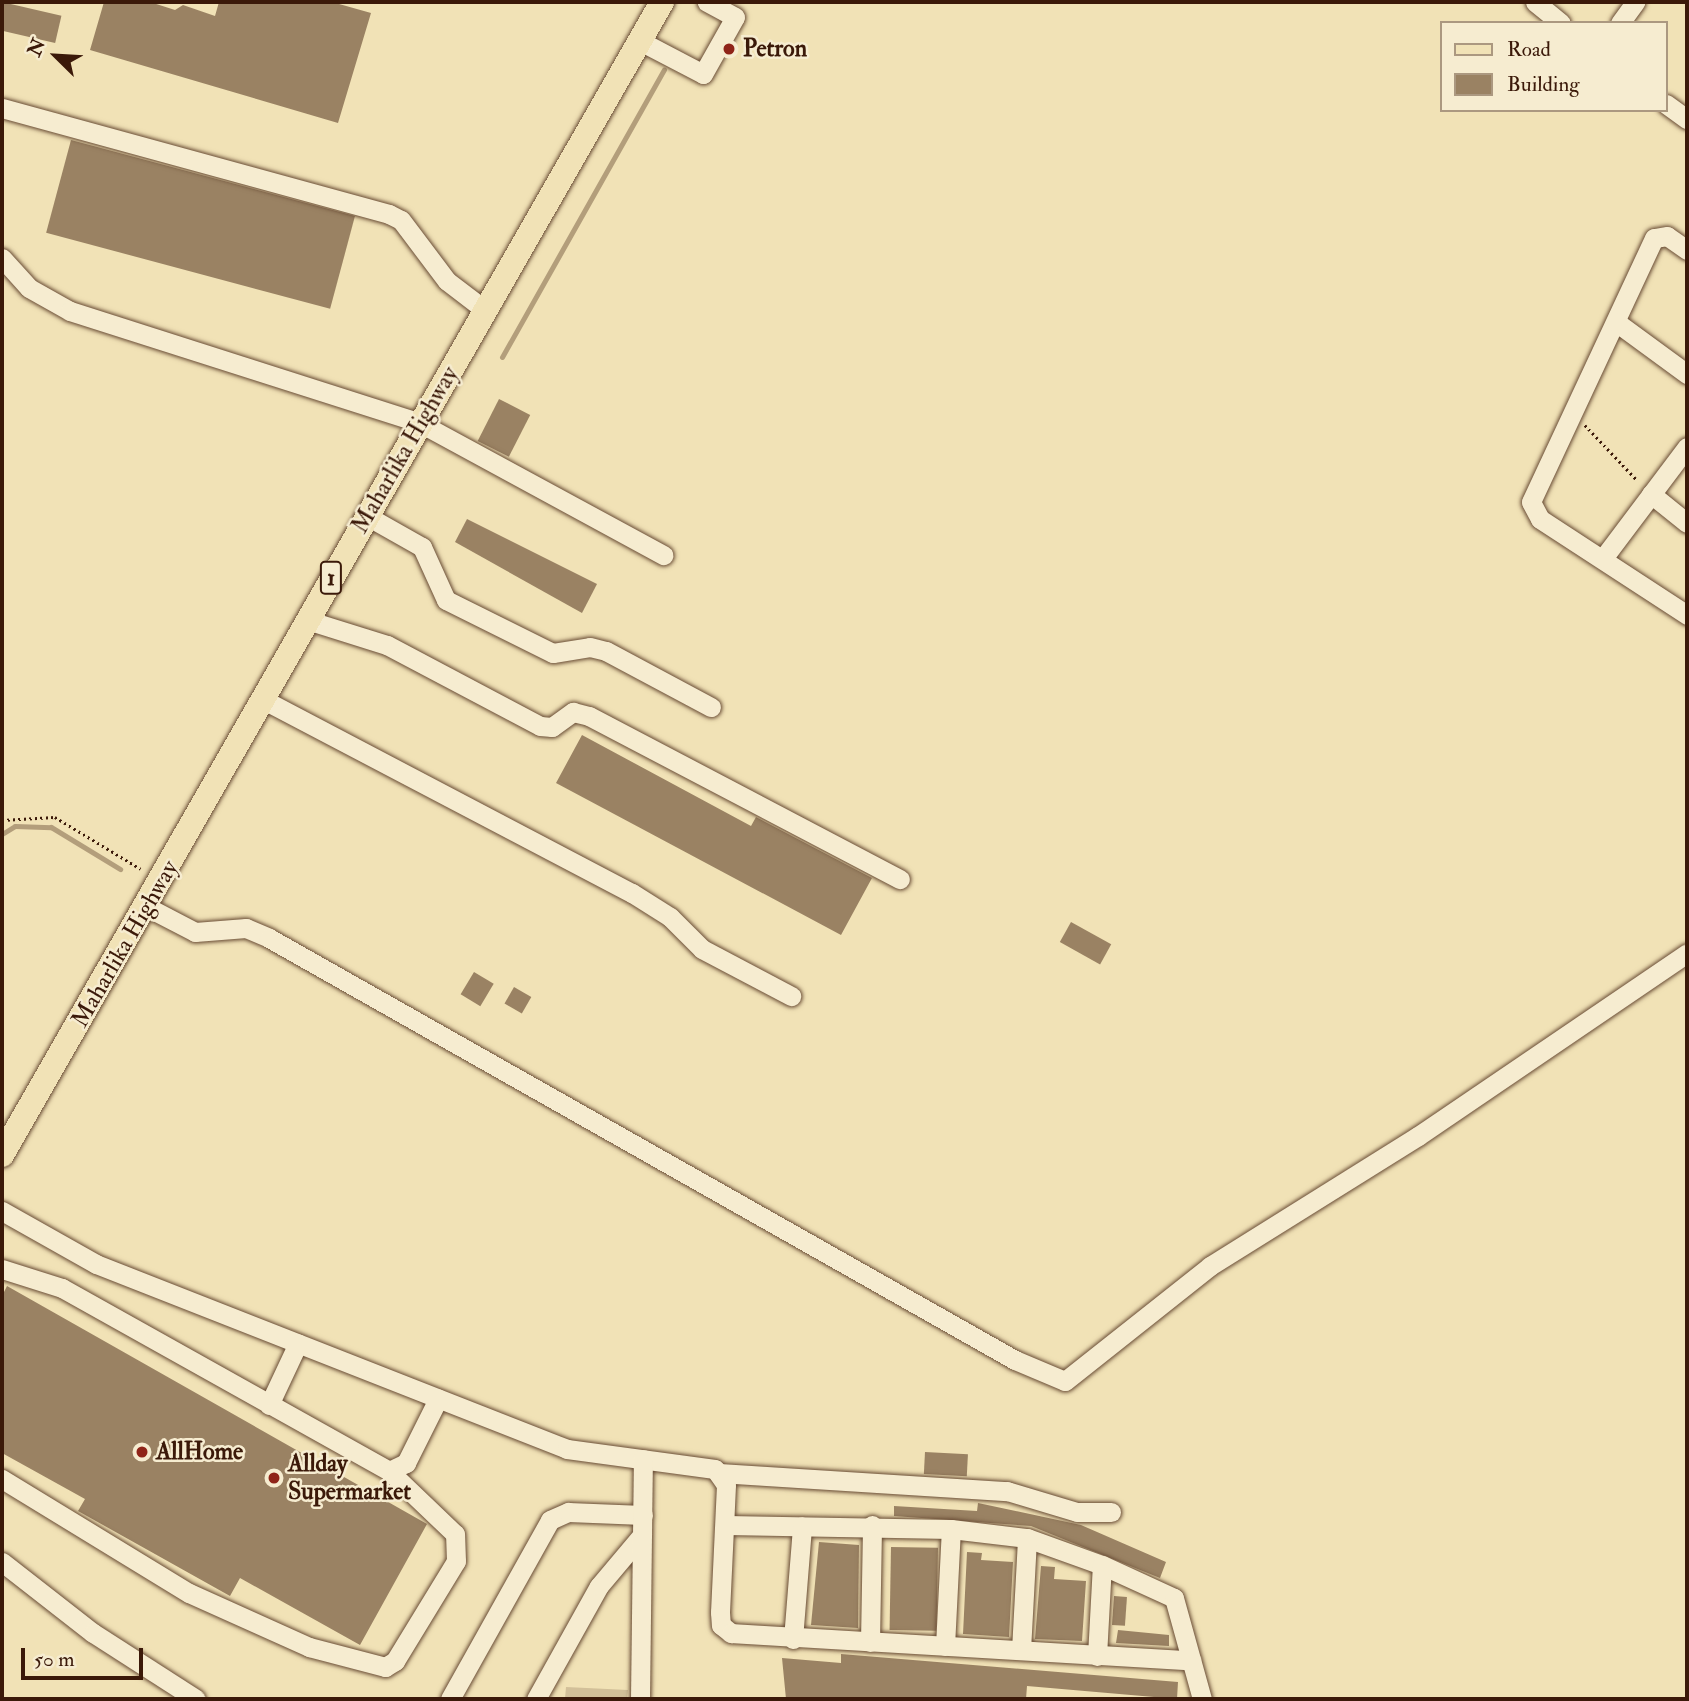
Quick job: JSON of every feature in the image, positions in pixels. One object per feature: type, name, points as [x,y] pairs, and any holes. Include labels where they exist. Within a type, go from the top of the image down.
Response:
[{"type":"main road","name":"Maharlika Highway","points":[[2,1155],[162,882],[307,620],[662,2]]},
{"type":"street","points":[[640,41],[703,74],[735,17],[707,2]]},
{"type":"street","points":[[1535,2],[1558,21]]},
{"type":"street","points":[[1621,21],[1635,2]]},
{"type":"street","points":[[1668,106],[1687,120]]},
{"type":"street","points":[[2,108],[389,214],[401,220],[447,281],[485,310]]},
{"type":"street","points":[[1687,250],[1667,236],[1654,238],[1531,508],[1687,615]]},
{"type":"street","points":[[2,258],[29,288],[70,311],[420,423],[663,555]]},
{"type":"street","points":[[1616,322],[1687,374]]},
{"type":"street","points":[[1604,557],[1687,447]]},
{"type":"street","points":[[1651,494],[1687,523]]},
{"type":"street","points":[[367,516],[422,547],[446,600],[553,653],[590,647],[606,651],[711,707]]},
{"type":"street","points":[[307,620],[387,645],[540,726],[552,727],[573,712],[589,716],[900,879]]},
{"type":"street","points":[[264,701],[632,893],[670,917],[702,949],[792,996]]},
{"type":"street","points":[[147,907],[195,932],[246,928],[269,938],[1015,1360],[1065,1381],[1210,1266],[1418,1136],[1687,953]]},
{"type":"street","points":[[2,1211],[96,1264],[567,1449],[719,1473],[1007,1491],[1077,1512],[1111,1512]]},
{"type":"street","points":[[2,1269],[62,1288],[388,1472],[455,1534],[458,1546],[456,1561],[395,1661],[385,1667],[309,1647],[189,1593],[2,1479]]},
{"type":"street","points":[[269,1405],[298,1343]]},
{"type":"street","points":[[388,1472],[406,1463],[438,1399]]},
{"type":"street","points":[[640,1699],[643,1459]]},
{"type":"street","points":[[719,1473],[726,1485],[721,1625],[731,1633],[793,1639],[1191,1660]]},
{"type":"street","points":[[450,1699],[550,1520],[568,1512],[643,1515]]},
{"type":"street","points":[[726,1525],[872,1525],[951,1529],[1027,1538],[1102,1565],[1174,1598],[1202,1699]]},
{"type":"street","points":[[870,1642],[872,1525]]},
{"type":"street","points":[[793,1639],[802,1526]]},
{"type":"street","points":[[944,1646],[951,1529]]},
{"type":"street","points":[[536,1699],[599,1586],[642,1535]]},
{"type":"street","points":[[1021,1650],[1027,1538]]},
{"type":"street","points":[[2,1562],[93,1633],[196,1699]]},
{"type":"street","points":[[1097,1656],[1102,1565]]},
{"type":"path","points":[[1573,412],[1651,494]]},
{"type":"path","points":[[2,820],[55,817],[162,882]]},
{"type":"shaded area","points":[[566,1687],[628,1690],[627,1699],[565,1699]]},
{"type":"building","points":[[2,2],[61,16],[55,43],[2,31]]},
{"type":"building","points":[[104,2],[150,2],[175,10],[183,5],[215,16],[219,2],[332,2],[371,13],[338,123],[90,50]]},
{"type":"building","points":[[71,140],[355,216],[330,309],[46,233]]},
{"type":"building","points":[[499,399],[530,415],[509,457],[478,441]]},
{"type":"building","points":[[467,519],[597,584],[582,613],[455,542]]},
{"type":"building","points":[[582,735],[751,826],[756,817],[872,878],[841,935],[556,783]]},
{"type":"building","points":[[1071,922],[1111,944],[1100,964],[1060,942]]},
{"type":"building","points":[[474,972],[494,984],[480,1006],[461,994]]},
{"type":"building","points":[[514,987],[531,997],[522,1013],[505,1003]]},
{"type":"building","points":[[7,1286],[427,1524],[360,1645],[240,1578],[230,1596],[78,1511],[85,1499],[2,1453],[2,1296]]},
{"type":"building","points":[[925,1452],[968,1454],[967,1476],[924,1474]]},
{"type":"building","points":[[978,1503],[1081,1525],[1166,1562],[1160,1578],[1031,1526],[894,1516],[894,1506],[977,1511]]},
{"type":"building","points":[[819,1542],[859,1545],[858,1628],[811,1625]]},
{"type":"building","points":[[891,1547],[938,1548],[937,1631],[890,1630]]},
{"type":"building","points":[[967,1552],[982,1553],[981,1560],[1013,1562],[1009,1637],[963,1634]]},
{"type":"building","points":[[1041,1566],[1055,1567],[1054,1579],[1086,1581],[1082,1641],[1035,1639]]},
{"type":"building","points":[[1114,1596],[1127,1597],[1125,1626],[1112,1625]]},
{"type":"building","points":[[1118,1630],[1169,1635],[1169,1646],[1116,1643]]},
{"type":"building","points":[[841,1654],[1178,1682],[1177,1699],[1027,1686],[1026,1699],[786,1699],[782,1658],[841,1663]]},
{"type":"waterway","points":[[502,357],[664,69]]},
{"type":"waterway","points":[[2,834],[15,826],[51,827],[120,869]]},
{"type":"place","name":"Petron","points":[[729,49]]},
{"type":"place","name":"AllHome","points":[[142,1452]]},
{"type":"place","name":"Allday Supermarket","points":[[274,1478]]}]
